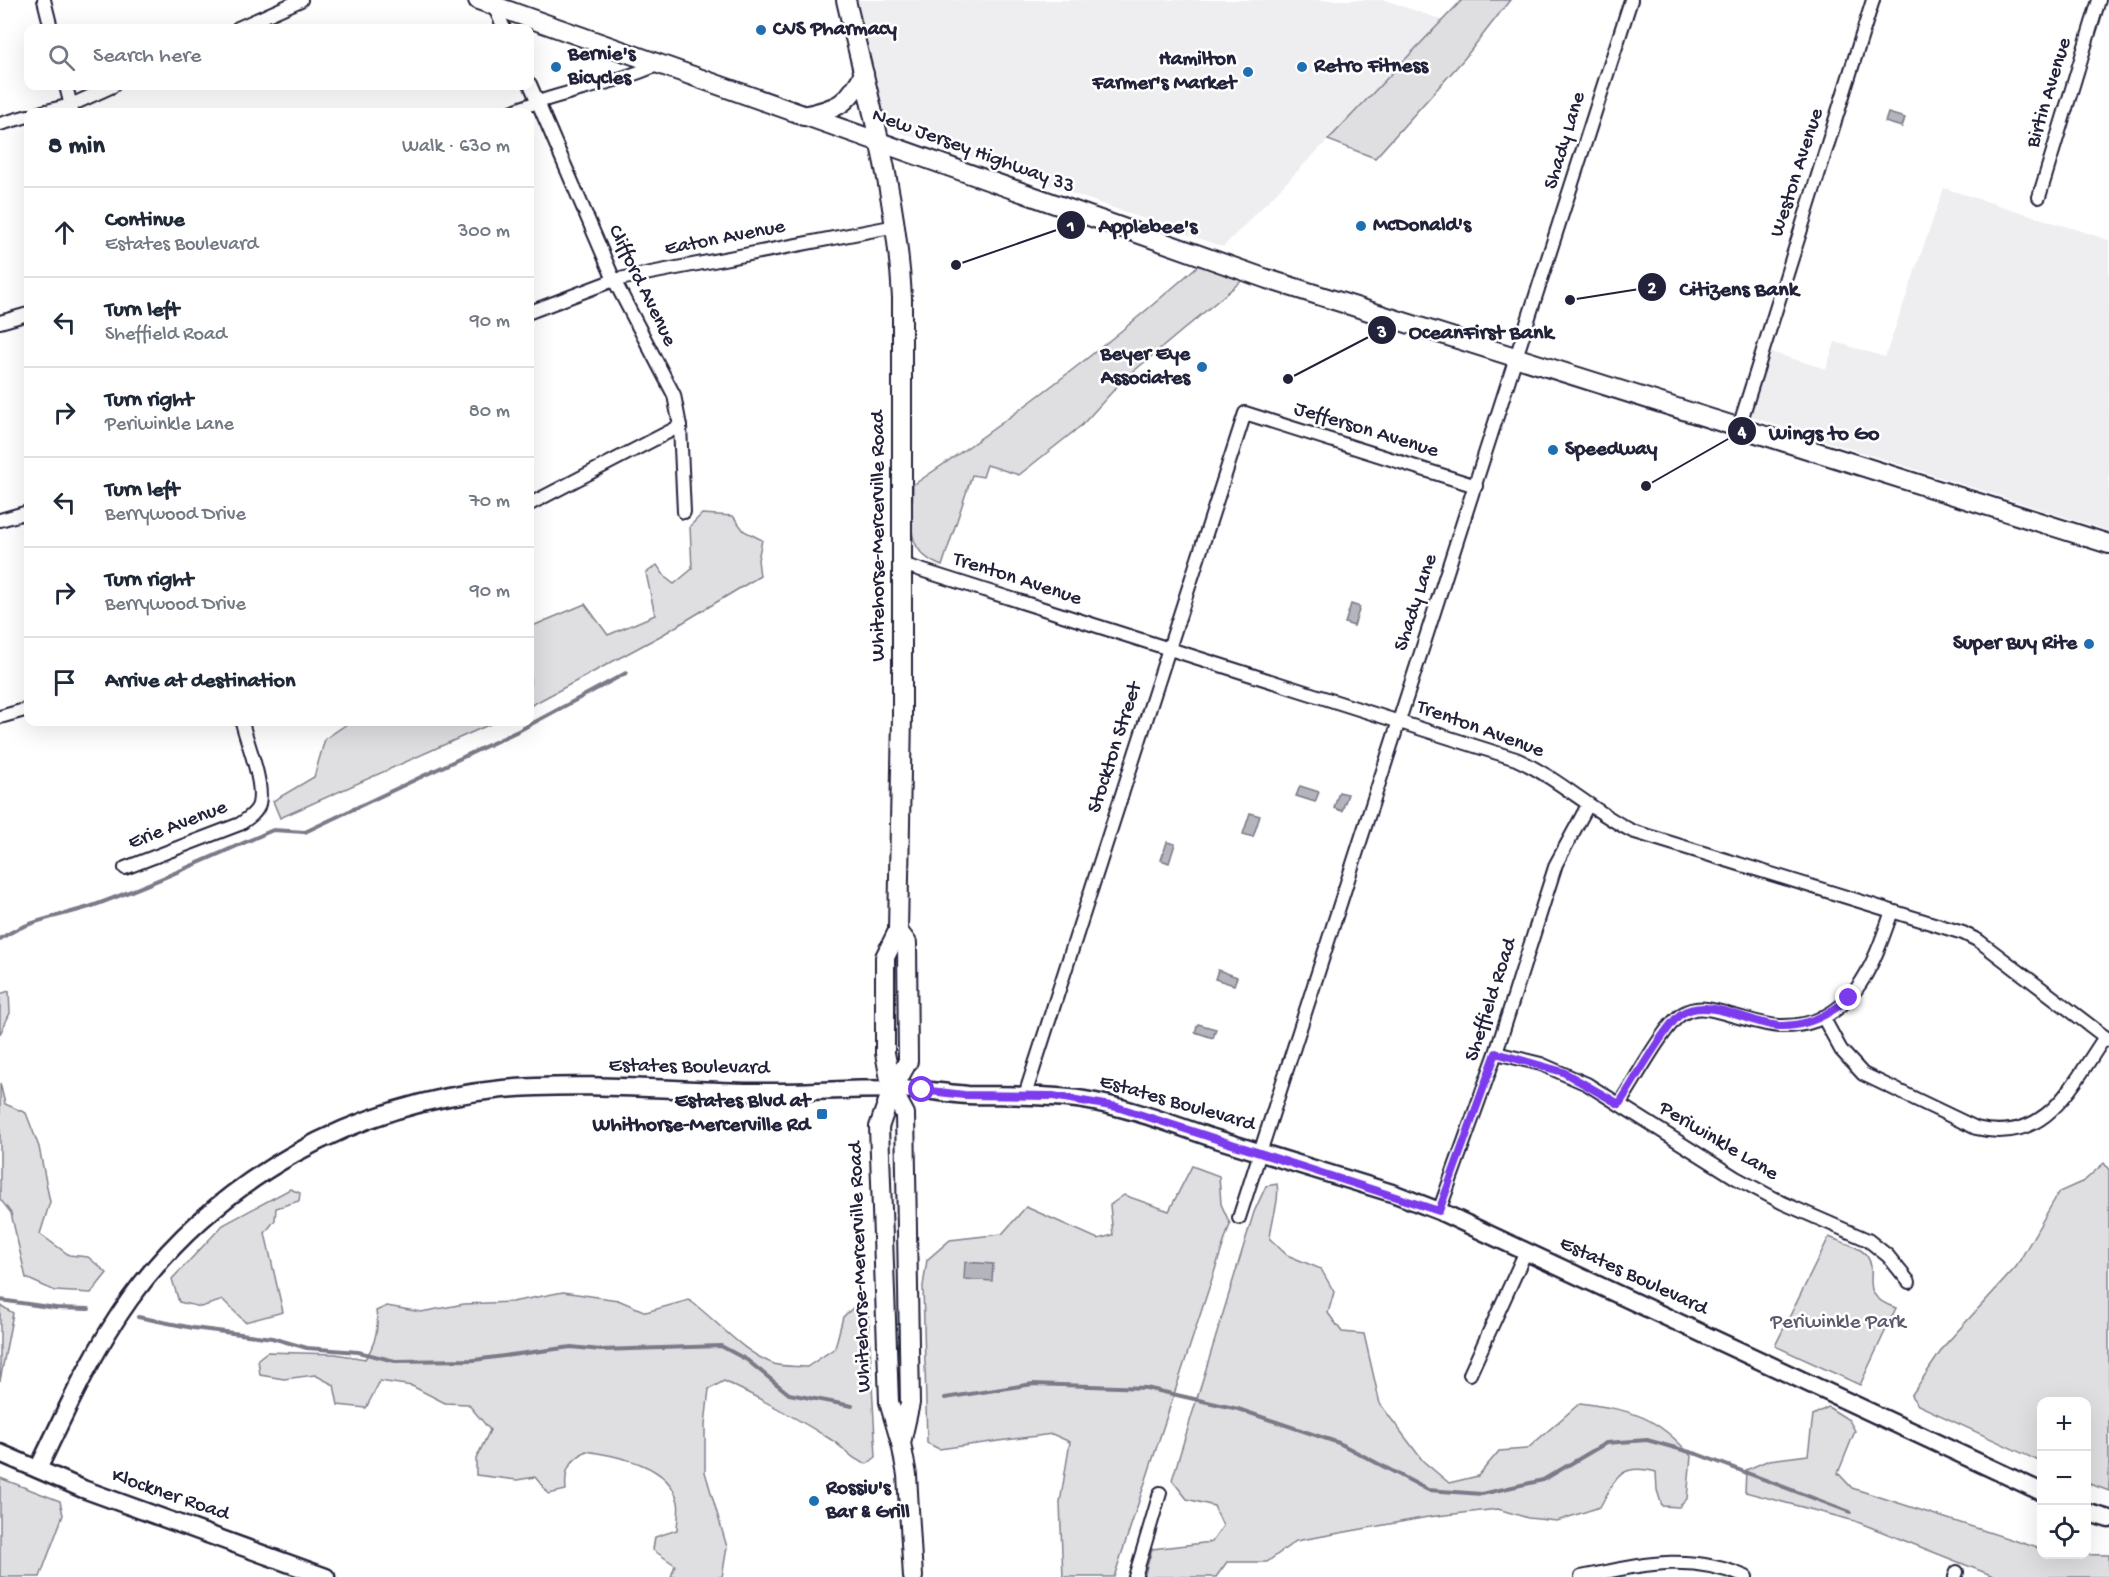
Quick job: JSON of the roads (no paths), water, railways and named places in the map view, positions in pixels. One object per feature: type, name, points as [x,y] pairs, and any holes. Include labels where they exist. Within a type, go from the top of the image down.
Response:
[{"type":"main road","name":"Whitehorse-Mercerville Road","points":[[846,0],[897,226],[902,298],[898,931],[907,943],[908,1062],[892,1090],[879,1127],[889,1402],[901,1443],[907,1475],[913,1577]]},
{"type":"main road","name":"New Jersey Highway 33","points":[[488,2],[803,116],[1267,279],[2109,544]]},
{"type":"main road","points":[[803,116],[837,108],[851,97],[864,74]]},
{"type":"main road","name":"Whitehorse-Mercerville Road","points":[[892,1090],[905,1114],[911,1306],[910,1402],[901,1443]]},
{"type":"street","points":[[44,0],[50,24]]},
{"type":"street","points":[[247,24],[301,0]]},
{"type":"street","name":"Shady Lane","points":[[1239,1218],[1631,0]]},
{"type":"street","name":"Weston Avenue","points":[[1739,427],[1873,0]]},
{"type":"street","name":"Birtin Avenue","points":[[2039,197],[2099,0]]},
{"type":"street","points":[[488,2],[502,24]]},
{"type":"street","points":[[520,108],[537,101],[632,76],[659,64]]},
{"type":"street","points":[[67,90],[72,108]]},
{"type":"street","points":[[74,108],[106,90]]},
{"type":"street","name":"Clifford Avenue","points":[[532,90],[614,279],[674,395],[680,426],[684,512]]},
{"type":"street","points":[[0,124],[24,117]]},
{"type":"street","name":"Eaton Avenue","points":[[534,310],[614,279],[897,226]]},
{"type":"street","points":[[0,322],[24,316]]},
{"type":"street","name":"Jefferson Avenue","points":[[1245,413],[1476,486]]},
{"type":"street","name":"Stockton Street","points":[[1025,1095],[1245,413]]},
{"type":"street","points":[[534,502],[680,426]]},
{"type":"street","points":[[0,520],[24,513]]},
{"type":"street","name":"Trenton Avenue","points":[[902,564],[1516,759],[1556,779],[1611,820],[1658,840],[1963,933],[1979,941],[2107,1038]]},
{"type":"street","points":[[0,717],[24,710]]},
{"type":"street","name":"Erie Avenue","points":[[125,868],[240,824],[251,816],[259,806],[259,786],[243,726]]},
{"type":"street","name":"Sheffield Road","points":[[1439,1211],[1496,1053],[1556,864],[1588,805]]},
{"type":"street","points":[[1619,1104],[1674,1020],[1690,1010],[1709,1008],[1780,1026],[1796,1025],[1823,1017],[1849,998],[1860,986],[1881,942],[1892,911]]},
{"type":"street","points":[[1823,1017],[1841,1050],[1863,1074],[1976,1128],[1991,1132],[2019,1130],[2043,1119],[2060,1102],[2107,1038]]},
{"type":"street","name":"Periwinkle Lane","points":[[1496,1053],[1563,1072],[1765,1194],[1868,1240],[1888,1256],[1909,1282]]},
{"type":"street","name":"Estates Boulevard","points":[[38,1469],[86,1369],[126,1305],[151,1272],[201,1220],[235,1192],[264,1171],[327,1136],[402,1108],[437,1099],[507,1089],[758,1092],[892,1090],[1025,1095],[1085,1101],[1117,1107],[1439,1211],[2037,1490]]},
{"type":"street","points":[[1470,1374],[1526,1251]]},
{"type":"street","name":"Klockner Road","points":[[0,1453],[83,1489],[326,1577]]},
{"type":"street","points":[[1135,1577],[1160,1493]]},
{"type":"street","points":[[2091,1514],[2109,1519]]},
{"type":"street","points":[[1581,1577],[1653,1562],[1676,1561],[1716,1566],[1746,1577]]},
{"type":"waterway","points":[[534,722],[626,673]]},
{"type":"waterway","points":[[0,939],[35,922],[95,905],[138,888],[273,830],[305,832],[527,726]]},
{"type":"waterway","points":[[0,1300],[56,1308],[89,1309]]},
{"type":"waterway","points":[[138,1317],[193,1328],[272,1338],[307,1348],[358,1352],[395,1361],[474,1360],[571,1347],[601,1350],[721,1346],[747,1360],[789,1394],[852,1406]]},
{"type":"waterway","points":[[945,1398],[1033,1384],[1146,1388],[1238,1409],[1339,1443],[1428,1490],[1482,1494],[1543,1480],[1606,1443],[1647,1440],[1697,1454],[1850,1512]]},
{"type":"place","name":"CVS Pharmacy","points":[[761,30]]},
{"type":"place","name":"Bernie's Bicycles","points":[[556,67]]},
{"type":"place","name":"Retro Fitness","points":[[1302,67]]},
{"type":"place","name":"Hamilton Farmer's Market","points":[[1248,72]]},
{"type":"place","name":"McDonald's","points":[[1361,226]]},
{"type":"place","name":"Applebee's","points":[[956,265]]},
{"type":"place","name":"Citizens Bank","points":[[1570,300]]},
{"type":"place","name":"Beyer Eye Associates","points":[[1202,367]]},
{"type":"place","name":"OceanFirst Bank","points":[[1288,379]]},
{"type":"place","name":"Speedway","points":[[1553,450]]},
{"type":"place","name":"Wings to Go","points":[[1646,486]]},
{"type":"place","name":"Super Buy Rite","points":[[2089,644]]},
{"type":"place","name":"Estates Blvd at Whithorse-Mercerville Rd","points":[[822,1114]]},
{"type":"place","name":"Rossiu's Bar & Grill","points":[[814,1501]]},
{"type":"park label","name":"Periwinkle Park","points":[[1838,1323]]}]
